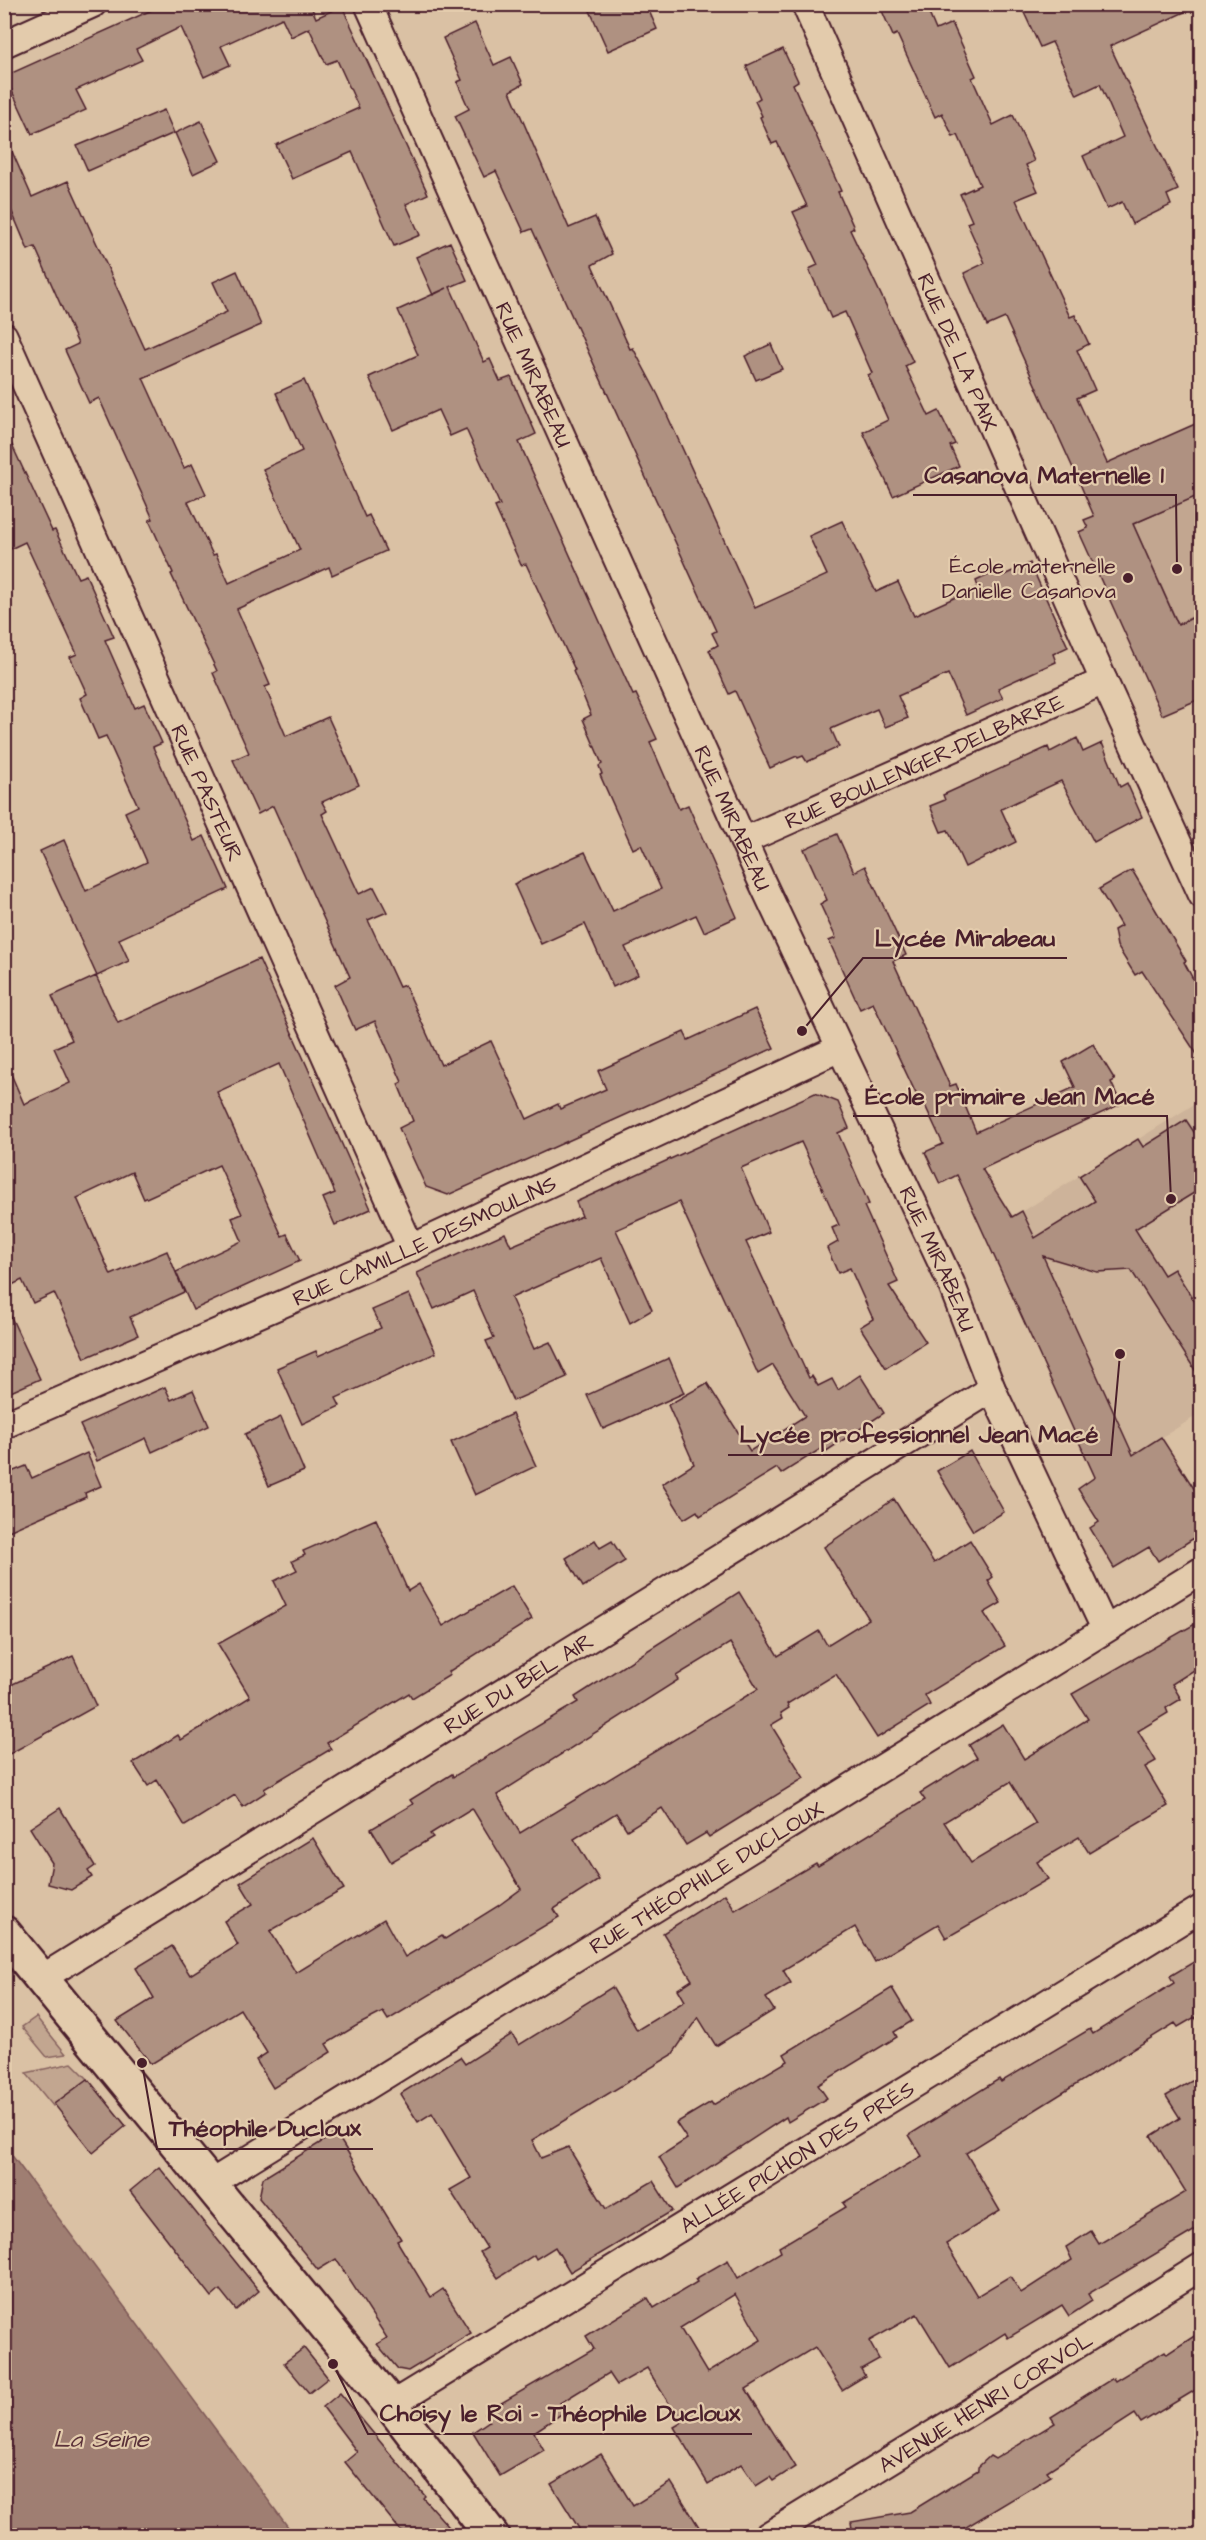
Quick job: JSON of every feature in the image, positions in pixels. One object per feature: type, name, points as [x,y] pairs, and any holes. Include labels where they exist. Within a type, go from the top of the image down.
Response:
[{"type":"main road","points":[[4,1933],[391,2405],[492,2535]]},
{"type":"street","points":[[4,45],[93,4]]},
{"type":"street","name":"RUE MIRABEAU","points":[[368,4],[743,841],[951,1283],[992,1389],[1105,1629]]},
{"type":"street","name":"RUE DE LA PAIX","points":[[805,4],[1104,681],[1193,859],[1202,895]]},
{"type":"street","name":"RUE PASTEUR","points":[[4,336],[411,1248]]},
{"type":"street","name":"RUE BOULENGER-DELBARRE","points":[[743,841],[1104,681]]},
{"type":"street","name":"RUE CAMILLE DESMOULINS","points":[[4,1425],[411,1248],[840,1048]]},
{"type":"street","name":"RUE DU BEL AIR","points":[[42,1978],[992,1389]]},
{"type":"street","name":"RUE THÉOPHILE DUCLOUX","points":[[211,2183],[1202,1570]]},
{"type":"street","name":"ALLÉE PICHON DES PRÉS","points":[[391,2405],[1202,1908]]},
{"type":"street","name":"AVENUE HENRI CORVOL","points":[[767,2535],[1018,2382],[1202,2266]]},
{"type":"shaded area","points":[[1201,494],[1201,613],[1178,624],[1133,524]]},
{"type":"shaded area","points":[[1201,1100],[1201,1413],[1095,1479],[985,1235]]},
{"type":"shaded area","points":[[36,2017],[66,2054],[47,2057],[22,2027]]},
{"type":"shaded area","points":[[72,2063],[88,2079],[53,2106],[26,2073]]},
{"type":"water","name":"La Seine","points":[[5,2146],[294,2535],[5,2535]]},
{"type":"building","points":[[165,4],[310,4],[316,18],[342,6],[428,194],[406,204],[420,235],[394,246],[352,152],[292,179],[276,145],[359,108],[337,60],[326,64],[309,28],[291,37],[282,18],[221,46],[230,65],[204,77],[181,27],[136,49],[142,60],[76,90],[86,110],[32,134],[5,76]]},
{"type":"building","points":[[587,4],[646,4],[657,29],[608,51]]},
{"type":"building","points":[[879,4],[925,4],[936,30],[952,23],[976,76],[972,78],[993,125],[1013,115],[1034,161],[1026,165],[1038,191],[1016,200],[1070,317],[1075,315],[1089,344],[1077,350],[1095,390],[1077,398],[1107,463],[1202,421],[1202,494],[1133,524],[1178,625],[1202,613],[1202,698],[1162,715],[1079,532],[1088,528],[1084,520],[1094,516],[1077,477],[1005,318],[987,326],[964,273],[985,263],[967,223],[972,221],[960,194],[980,185],[958,135],[953,137],[942,113],[935,117],[897,34],[893,36]]},
{"type":"building","points":[[1020,4],[1202,4],[1110,46],[1178,190],[1167,195],[1171,205],[1132,224],[1122,202],[1107,209],[1083,156],[1123,137],[1100,84],[1077,95],[1052,42],[1040,47]]},
{"type":"building","points":[[475,23],[494,65],[511,57],[523,84],[510,91],[569,228],[595,217],[612,254],[592,265],[630,349],[633,348],[658,395],[755,608],[827,575],[809,536],[842,521],[876,592],[898,582],[914,616],[978,587],[976,581],[999,570],[1002,576],[1030,563],[1068,647],[1053,654],[1056,662],[998,688],[1003,698],[966,715],[948,674],[898,696],[908,718],[885,727],[877,709],[831,729],[839,747],[807,762],[803,756],[798,758],[797,756],[770,768],[735,691],[729,694],[709,650],[718,645],[712,633],[716,631],[532,229],[524,232],[496,171],[484,177],[455,116],[469,109],[457,82],[462,80],[443,38]]},
{"type":"building","points":[[783,49],[798,81],[793,84],[841,191],[838,192],[854,228],[850,230],[913,362],[905,366],[929,416],[939,411],[955,444],[950,446],[959,466],[893,496],[863,432],[888,420],[868,375],[872,373],[845,312],[831,318],[809,269],[818,265],[793,212],[807,206],[777,142],[772,144],[760,117],[762,116],[755,101],[760,98],[746,66]]},
{"type":"building","points":[[164,110],[174,133],[88,171],[77,146]]},
{"type":"building","points":[[201,121],[220,161],[193,174],[175,133]]},
{"type":"building","points":[[7,140],[32,197],[68,181],[145,349],[227,312],[213,282],[237,271],[261,325],[143,378],[184,468],[192,464],[206,494],[188,502],[229,583],[300,550],[263,469],[302,451],[276,393],[304,380],[365,517],[369,515],[386,551],[332,575],[329,567],[237,609],[270,685],[265,687],[286,736],[328,717],[359,785],[322,802],[327,811],[322,814],[359,894],[374,887],[387,912],[368,920],[399,987],[405,985],[441,1065],[491,1041],[527,1119],[558,1104],[560,1109],[606,1089],[598,1071],[684,1032],[688,1040],[755,1009],[774,1048],[448,1195],[426,1187],[399,1128],[413,1121],[398,1084],[402,1082],[375,1021],[355,1030],[335,985],[350,977],[273,806],[258,814],[233,760],[249,753],[213,673],[217,671],[171,574],[173,573],[149,520],[153,519],[99,398],[89,403],[65,350],[78,344],[35,247],[28,250],[4,193],[4,141]]},
{"type":"building","points":[[450,242],[467,280],[450,287],[484,362],[490,359],[500,381],[511,377],[536,434],[519,442],[633,695],[636,694],[657,739],[650,742],[679,809],[688,805],[737,917],[704,932],[696,915],[625,947],[638,975],[613,987],[585,924],[541,944],[514,884],[585,852],[613,911],[661,889],[641,845],[633,849],[600,775],[602,774],[599,766],[602,764],[583,719],[591,715],[573,671],[575,670],[526,564],[521,565],[495,507],[500,505],[466,429],[450,436],[438,410],[393,430],[369,377],[418,355],[398,310],[433,294],[416,257]]},
{"type":"building","points":[[771,344],[782,369],[756,380],[745,356]]},
{"type":"building","points":[[4,428],[52,531],[55,530],[78,578],[86,575],[114,637],[105,640],[135,708],[144,704],[162,743],[153,747],[194,841],[204,836],[228,889],[119,939],[129,961],[97,976],[40,851],[64,840],[86,891],[147,862],[125,812],[138,806],[106,736],[98,739],[80,698],[87,694],[70,657],[77,654],[25,542],[4,552]]},
{"type":"building","points":[[1077,738],[1083,752],[1102,743],[1120,787],[1127,783],[1142,817],[1094,842],[1061,781],[1001,809],[1016,842],[965,867],[948,830],[941,832],[930,806],[945,800],[943,795],[1048,747],[1050,752]]},
{"type":"building","points":[[837,834],[854,872],[865,866],[906,955],[893,961],[950,1086],[956,1084],[976,1132],[1075,1087],[1063,1062],[1093,1044],[1115,1080],[1111,1082],[1121,1104],[982,1169],[1012,1217],[1022,1211],[1035,1238],[1095,1201],[1079,1176],[1138,1139],[1143,1147],[1186,1120],[1202,1144],[1202,1188],[1135,1229],[1164,1275],[1174,1269],[1202,1313],[1202,1381],[1131,1270],[1097,1272],[1043,1256],[1133,1455],[1161,1437],[1202,1501],[1202,1533],[1158,1561],[1149,1547],[1114,1568],[1090,1528],[1099,1522],[1078,1489],[1095,1477],[957,1175],[940,1184],[925,1152],[943,1144],[922,1099],[919,1100],[873,1003],[860,1009],[829,941],[836,938],[820,904],[827,900],[804,849]]},
{"type":"building","points":[[1132,870],[1186,961],[1184,962],[1202,996],[1202,1062],[1142,971],[1135,975],[1117,946],[1114,930],[1121,926],[1099,889]]},
{"type":"building","points":[[259,959],[371,1209],[335,1225],[323,1198],[335,1193],[279,1064],[217,1092],[282,1236],[287,1234],[300,1261],[193,1310],[176,1272],[242,1241],[232,1218],[242,1214],[219,1165],[144,1199],[132,1172],[77,1198],[111,1275],[167,1251],[184,1292],[130,1317],[138,1335],[85,1358],[54,1293],[33,1303],[22,1280],[12,1285],[4,1268],[4,1058],[24,1104],[70,1083],[54,1048],[72,1040],[52,996],[96,976],[118,1023]]},
{"type":"building","points":[[815,1093],[838,1102],[849,1128],[838,1133],[869,1204],[864,1206],[898,1282],[889,1286],[926,1342],[886,1368],[860,1327],[873,1319],[850,1268],[838,1273],[827,1248],[838,1242],[832,1228],[839,1225],[801,1142],[741,1168],[769,1232],[746,1242],[809,1378],[812,1376],[818,1386],[832,1379],[838,1390],[860,1375],[884,1413],[825,1452],[822,1448],[781,1474],[777,1468],[700,1516],[697,1511],[684,1519],[662,1484],[694,1464],[668,1405],[707,1383],[750,1451],[805,1416],[773,1365],[758,1374],[679,1202],[616,1230],[652,1310],[630,1323],[601,1258],[511,1298],[534,1349],[550,1342],[567,1377],[513,1401],[486,1341],[494,1338],[473,1291],[434,1309],[417,1273],[505,1233],[511,1246],[582,1216],[576,1202]]},
{"type":"building","points":[[409,1294],[436,1353],[336,1398],[340,1406],[302,1424],[277,1368],[316,1351],[318,1356],[381,1328],[372,1310]]},
{"type":"building","points":[[4,1302],[40,1379],[4,1395]]},
{"type":"building","points":[[669,1358],[684,1393],[603,1429],[587,1395]]},
{"type":"building","points":[[165,1387],[171,1400],[193,1390],[209,1426],[152,1452],[146,1438],[97,1461],[80,1425]]},
{"type":"building","points":[[512,1414],[536,1466],[475,1495],[451,1442]]},
{"type":"building","points":[[281,1417],[304,1471],[269,1486],[245,1434]]},
{"type":"building","points":[[970,1451],[1004,1512],[973,1531],[937,1471]]},
{"type":"building","points":[[87,1453],[101,1486],[85,1493],[86,1497],[4,1533],[4,1475],[26,1466],[32,1478]]},
{"type":"building","points":[[894,1499],[934,1563],[970,1540],[993,1577],[988,1581],[1001,1603],[984,1613],[1005,1646],[925,1695],[930,1705],[877,1738],[836,1674],[787,1704],[789,1708],[781,1713],[783,1718],[771,1725],[804,1778],[709,1837],[706,1833],[686,1845],[662,1808],[627,1830],[616,1813],[574,1839],[599,1880],[554,1909],[559,1917],[388,2020],[383,2012],[356,2026],[326,2044],[331,2052],[273,2088],[256,2060],[267,2053],[240,2009],[151,2064],[117,2021],[154,1998],[136,1968],[172,1946],[190,1975],[238,1945],[224,1921],[253,1904],[240,1883],[313,1838],[344,1889],[270,1931],[296,1973],[384,1919],[405,1957],[442,1935],[445,1939],[498,1906],[521,1889],[472,1808],[430,1834],[433,1837],[391,1862],[371,1829],[413,1804],[410,1800],[452,1774],[453,1777],[578,1702],[575,1697],[739,1592],[778,1656],[819,1631],[827,1645],[869,1619],[824,1547]],"holes":[[[730,1643],[758,1689],[520,1833],[497,1795],[678,1680],[676,1676]]]},
{"type":"building","points":[[376,1519],[408,1591],[419,1584],[443,1626],[512,1586],[532,1619],[448,1672],[450,1675],[412,1698],[409,1693],[327,1743],[331,1749],[264,1789],[266,1792],[243,1807],[235,1795],[185,1826],[157,1780],[148,1786],[133,1763],[178,1735],[181,1740],[250,1697],[218,1644],[286,1606],[274,1581],[297,1570],[292,1561],[305,1555],[303,1551]]},
{"type":"building","points":[[595,1540],[600,1548],[612,1541],[625,1561],[583,1587],[566,1558]]},
{"type":"building","points":[[1202,1620],[1202,1665],[1172,1684],[1181,1699],[1166,1708],[1168,1713],[1138,1731],[1156,1761],[1145,1767],[1168,1806],[1089,1853],[1079,1837],[1037,1862],[1048,1879],[946,1938],[938,1924],[875,1962],[855,1927],[783,1970],[791,1983],[766,1998],[774,2010],[716,2046],[698,2017],[672,2055],[532,2140],[541,2158],[568,2147],[606,2209],[653,2181],[672,2211],[570,2272],[555,2247],[536,2259],[534,2255],[498,2278],[480,2252],[487,2248],[450,2190],[471,2178],[432,2113],[418,2122],[400,2094],[460,2057],[465,2064],[512,2034],[519,2045],[612,1987],[637,2030],[685,2001],[678,1989],[692,1980],[663,1933],[725,1894],[735,1910],[816,1863],[818,1866],[925,1800],[920,1793],[977,1758],[969,1745],[1003,1724],[1024,1759],[1088,1719],[1072,1694]],"holes":[[[1010,1782],[1036,1824],[971,1863],[944,1822]]]},
{"type":"building","points":[[73,1656],[96,1706],[4,1757],[4,1688]]},
{"type":"building","points":[[60,1808],[95,1866],[88,1871],[92,1877],[71,1890],[48,1884],[52,1863],[30,1828]]},
{"type":"building","points":[[1202,1957],[1202,2028],[1195,2017],[1178,2027],[1175,2023],[966,2153],[1000,2211],[946,2244],[977,2296],[1010,2276],[1021,2293],[1072,2260],[1066,2247],[1091,2231],[1099,2244],[1186,2192],[1151,2136],[1180,2118],[1166,2096],[1202,2075],[1202,2226],[1088,2294],[1092,2301],[1069,2316],[1062,2305],[1008,2338],[1005,2333],[950,2368],[917,2314],[869,2341],[879,2359],[861,2369],[865,2376],[842,2390],[815,2347],[746,2389],[795,2467],[773,2481],[770,2477],[756,2486],[741,2464],[708,2484],[674,2427],[681,2423],[647,2368],[617,2385],[609,2373],[560,2403],[566,2411],[534,2432],[544,2450],[500,2476],[473,2432],[489,2421],[484,2413],[594,2349],[586,2336],[648,2298],[654,2308],[697,2282],[695,2279],[728,2260],[738,2278],[781,2252],[779,2247],[846,2207],[843,2203],[922,2156],[909,2135],[999,2079],[1001,2082],[1090,2029],[1093,2034],[1174,1983],[1170,1976]],"holes":[[[735,2294],[761,2340],[707,2373],[680,2328]]]},
{"type":"building","points":[[892,1988],[912,2021],[894,2032],[897,2037],[818,2085],[827,2098],[788,2122],[786,2117],[678,2188],[659,2157],[687,2139],[676,2123],[711,2102],[713,2105],[788,2061],[784,2054]]},
{"type":"building","points":[[88,2079],[126,2126],[93,2153],[54,2104]]},
{"type":"building","points":[[336,2133],[401,2239],[397,2241],[431,2297],[443,2289],[471,2333],[408,2371],[398,2369],[377,2344],[387,2338],[336,2259],[318,2270],[259,2198],[263,2178]]},
{"type":"building","points":[[159,2167],[259,2291],[236,2310],[220,2290],[212,2297],[130,2191]]},
{"type":"building","points":[[1202,2331],[1202,2386],[1141,2423],[1135,2414],[1047,2471],[1051,2476],[953,2535],[853,2535],[851,2522],[910,2512],[978,2470],[978,2467],[990,2456],[995,2459],[1055,2423],[1051,2417],[1113,2378],[1115,2381],[1165,2351],[1167,2354]]},
{"type":"building","points":[[304,2348],[328,2378],[309,2393],[284,2363]]},
{"type":"building","points":[[340,2393],[425,2496],[423,2498],[456,2535],[404,2535],[345,2462],[357,2452],[323,2407]]},
{"type":"building","points":[[601,2454],[633,2506],[671,2482],[704,2535],[583,2535],[551,2484]]},
{"type":"place","name":"Casanova Maternelle 1","points":[[1177,569]]},
{"type":"place","name":"École maternelle Danielle Casanova","points":[[1128,578]]},
{"type":"place","name":"Lycée Mirabeau","points":[[802,1031]]},
{"type":"place","name":"École primaire Jean Macé","points":[[1171,1199]]},
{"type":"place","name":"Lycée professionnel Jean Macé","points":[[1120,1354]]},
{"type":"place","name":"Théophile Ducloux","points":[[142,2063]]},
{"type":"place","name":"Choisy le Roi - Théophile Ducloux","points":[[333,2364]]}]
